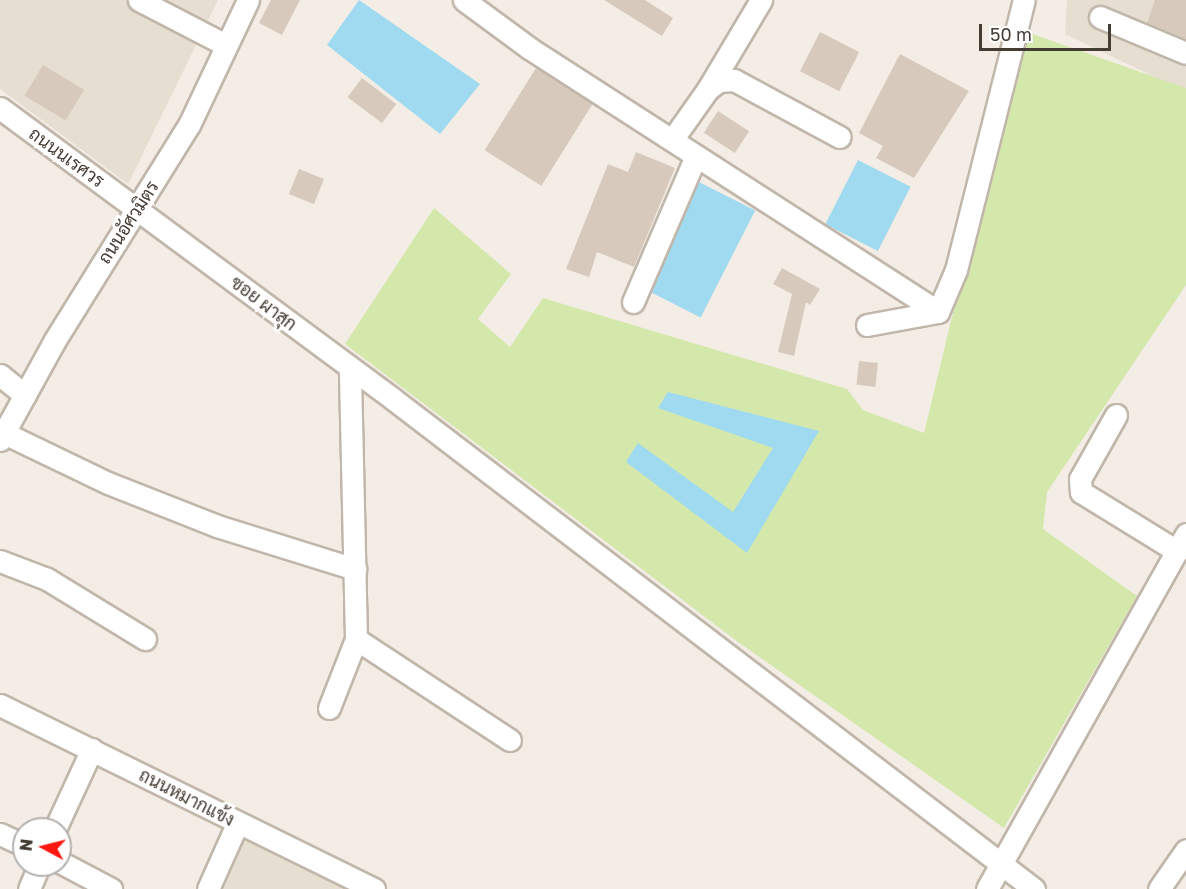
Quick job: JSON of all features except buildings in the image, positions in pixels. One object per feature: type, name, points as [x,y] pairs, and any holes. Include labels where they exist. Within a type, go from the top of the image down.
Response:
[{"type":"street","points":[[139,0],[224,44]]},
{"type":"street","name":"ถนนอัศวมิตร","points":[[2,436],[135,207],[189,124],[224,44],[248,0]]},
{"type":"street","points":[[464,0],[696,156],[938,312]]},
{"type":"street","points":[[672,140],[708,89],[761,0]]},
{"type":"street","points":[[938,312],[956,270],[1015,19],[1024,0]]},
{"type":"street","points":[[1100,17],[1186,53]]},
{"type":"street","points":[[708,89],[719,81],[734,80],[840,137]]},
{"type":"street","name":"ถนนนเรศวร","points":[[0,108],[135,207]]},
{"type":"street","points":[[633,302],[696,156]]},
{"type":"street","name":"ซอย ผาสุก","points":[[135,207],[393,399],[1004,862],[1034,889]]},
{"type":"street","points":[[867,325],[938,312]]},
{"type":"street","points":[[329,708],[356,639],[350,367]]},
{"type":"street","points":[[0,375],[25,395]]},
{"type":"street","points":[[987,889],[1181,542],[1081,492],[1080,479],[1116,415]]},
{"type":"street","points":[[2,436],[108,483],[217,526],[355,569]]},
{"type":"street","points":[[0,561],[47,579],[145,639]]},
{"type":"street","points":[[356,639],[510,740]]},
{"type":"street","name":"ถนนหมากแข้ง","points":[[0,705],[374,889]]},
{"type":"street","points":[[61,817],[92,749]]},
{"type":"street","points":[[208,889],[238,822]]},
{"type":"street","points":[[1158,889],[1186,850]]},
{"type":"street","points":[[72,868],[111,889]]},
{"type":"shaded area","points":[[0,0],[218,0],[128,184],[0,89]]},
{"type":"shaded area","points":[[1067,0],[1186,0],[1186,92],[1065,34]]},
{"type":"shaded area","points":[[244,838],[348,889],[221,889]]},
{"type":"green space","points":[[1021,30],[1186,88],[1186,285],[1047,492],[1043,529],[1137,596],[1004,828],[738,642],[345,344],[434,208],[511,274],[478,319],[510,347],[543,298],[847,389],[863,410],[924,433]]},
{"type":"water","points":[[359,0],[480,84],[440,134],[327,45]]},
{"type":"water","points":[[858,160],[911,187],[878,251],[825,224]]},
{"type":"water","points":[[699,182],[755,211],[701,318],[645,289]]},
{"type":"water","points":[[668,392],[819,431],[747,553],[626,462],[638,443],[733,512],[773,448],[658,408]]}]
